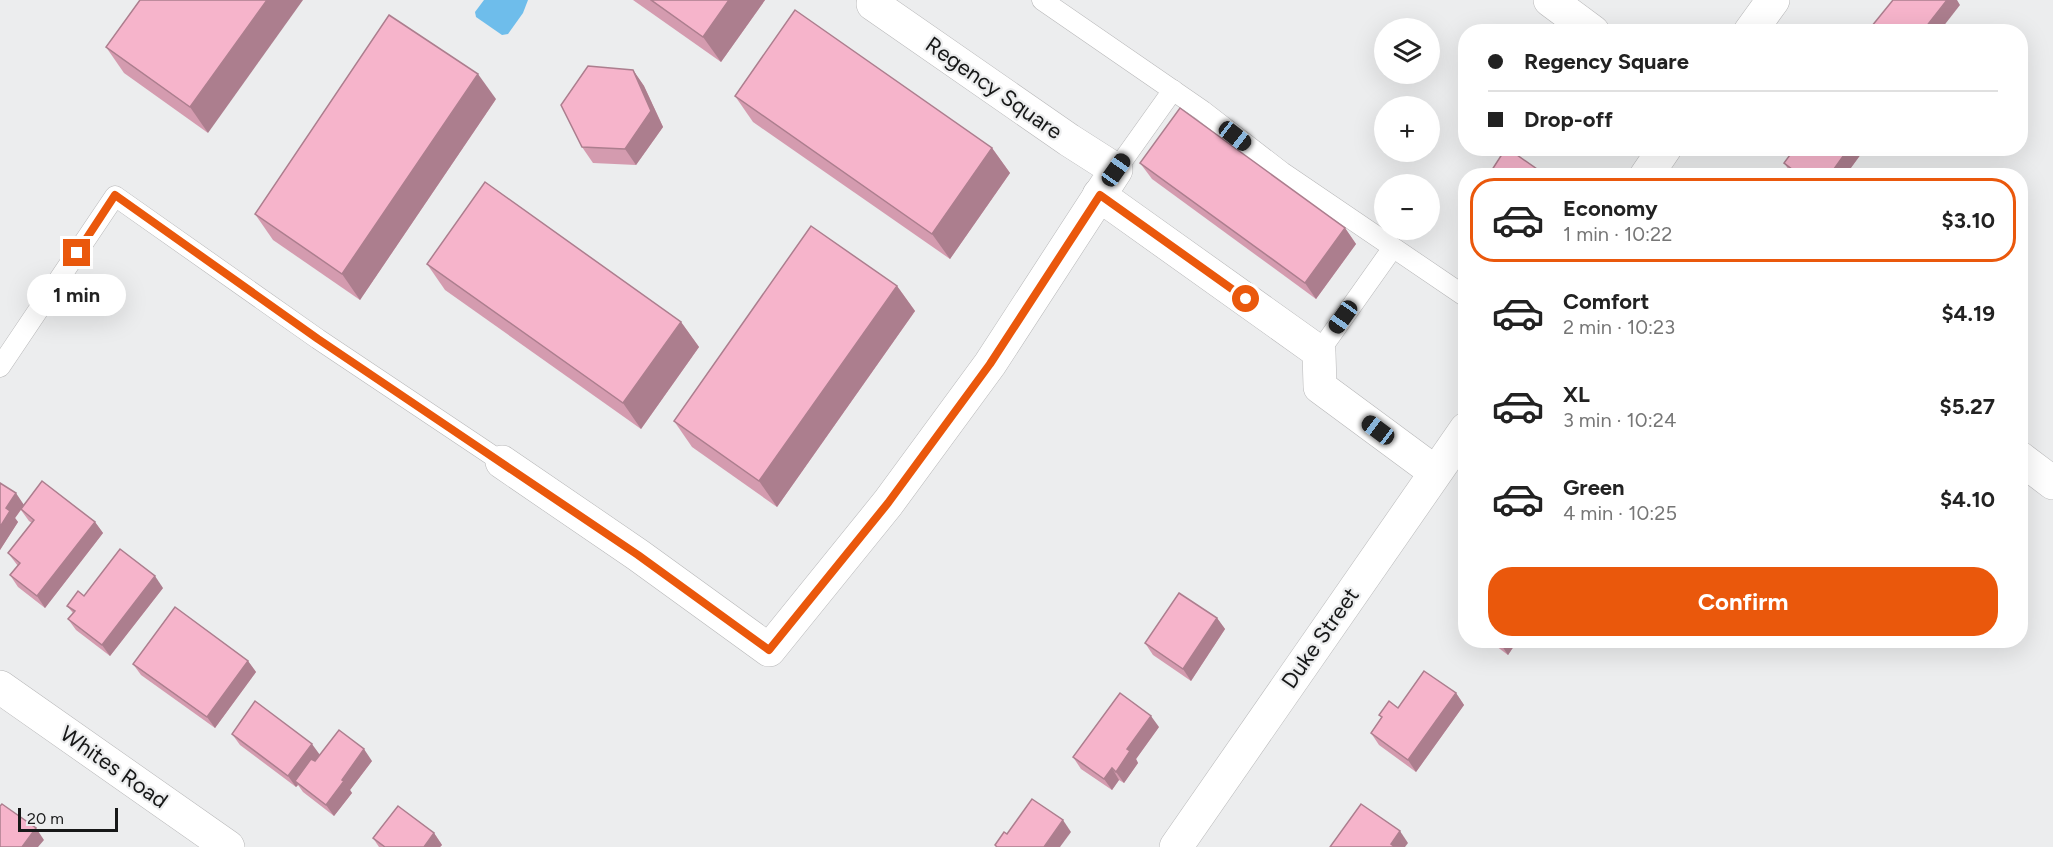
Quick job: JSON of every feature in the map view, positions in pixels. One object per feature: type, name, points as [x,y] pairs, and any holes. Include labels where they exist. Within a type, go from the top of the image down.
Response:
[{"type":"street","points":[[1550,0],[1582,24]]},
{"type":"street","points":[[1756,24],[1773,0]]},
{"type":"street","name":"Regency Square","points":[[874,2],[1069,140],[1108,183],[1319,352]]},
{"type":"street","points":[[502,462],[638,555],[769,650],[888,503],[990,364],[1108,183]]},
{"type":"street","points":[[1319,352],[1320,387],[1435,472]]},
{"type":"street","name":"Duke Street","points":[[1176,847],[1458,440]]},
{"type":"street","points":[[2028,464],[2053,483]]},
{"type":"street","name":"Whites Road","points":[[0,687],[228,847]]},
{"type":"lane","points":[[1042,0],[1173,90],[1282,172],[1458,292]]},
{"type":"lane","points":[[1108,183],[1173,90]]},
{"type":"lane","points":[[0,367],[115,195],[318,339],[502,462]]},
{"type":"lane","points":[[1319,352],[1392,249]]},
{"type":"water","points":[[484,0],[528,0],[523,13],[508,34],[502,35],[476,17],[475,12]]},
{"type":"building","points":[[140,0],[267,0],[190,107],[106,47]]},
{"type":"building","points":[[651,0],[729,0],[703,37]]},
{"type":"building","points":[[1893,0],[1947,0],[1928,24],[1874,24]]},
{"type":"building","points":[[795,10],[992,148],[932,234],[735,96]]},
{"type":"building","points":[[389,15],[478,74],[342,274],[255,214]]},
{"type":"building","points":[[588,66],[633,70],[651,111],[625,149],[582,147],[561,105]]},
{"type":"building","points":[[1180,108],[1345,228],[1305,283],[1140,163]]},
{"type":"building","points":[[1501,156],[1518,156],[1536,168],[1493,168]]},
{"type":"building","points":[[1789,156],[1843,156],[1835,168],[1791,168],[1784,163]]},
{"type":"building","points":[[485,182],[681,322],[623,403],[427,264]]},
{"type":"building","points":[[811,226],[897,286],[759,481],[674,421]]},
{"type":"building","points":[[42,481],[95,522],[37,596],[10,575],[20,563],[8,553],[34,520],[21,509]]},
{"type":"building","points":[[0,483],[16,493],[6,508],[10,511],[0,527]]},
{"type":"building","points":[[120,549],[155,576],[102,645],[68,619],[75,611],[67,606],[78,591],[84,596]]},
{"type":"building","points":[[1179,593],[1217,618],[1183,669],[1145,643]]},
{"type":"building","points":[[175,607],[248,661],[207,717],[133,664]]},
{"type":"building","points":[[1424,671],[1456,693],[1408,760],[1371,733],[1382,717],[1379,715],[1389,701],[1398,708]]},
{"type":"building","points":[[1120,693],[1151,716],[1127,749],[1130,751],[1116,772],[1112,768],[1104,779],[1073,757]]},
{"type":"building","points":[[255,701],[312,744],[288,776],[232,734]]},
{"type":"building","points":[[339,730],[364,749],[326,805],[295,781],[311,759],[315,761]]},
{"type":"building","points":[[1032,799],[1063,820],[1044,847],[997,847],[995,845],[1004,832],[1007,834]]},
{"type":"building","points":[[2,804],[36,828],[22,847],[0,847],[0,806]]},
{"type":"building","points":[[1361,804],[1400,831],[1391,844],[1395,847],[1330,847]]},
{"type":"building","points":[[398,806],[434,833],[424,847],[385,847],[373,838]]},
{"type":"route","points":[[77,253],[115,195],[318,339],[638,555],[769,650],[888,503],[990,364],[1100,195],[1246,299]]}]
